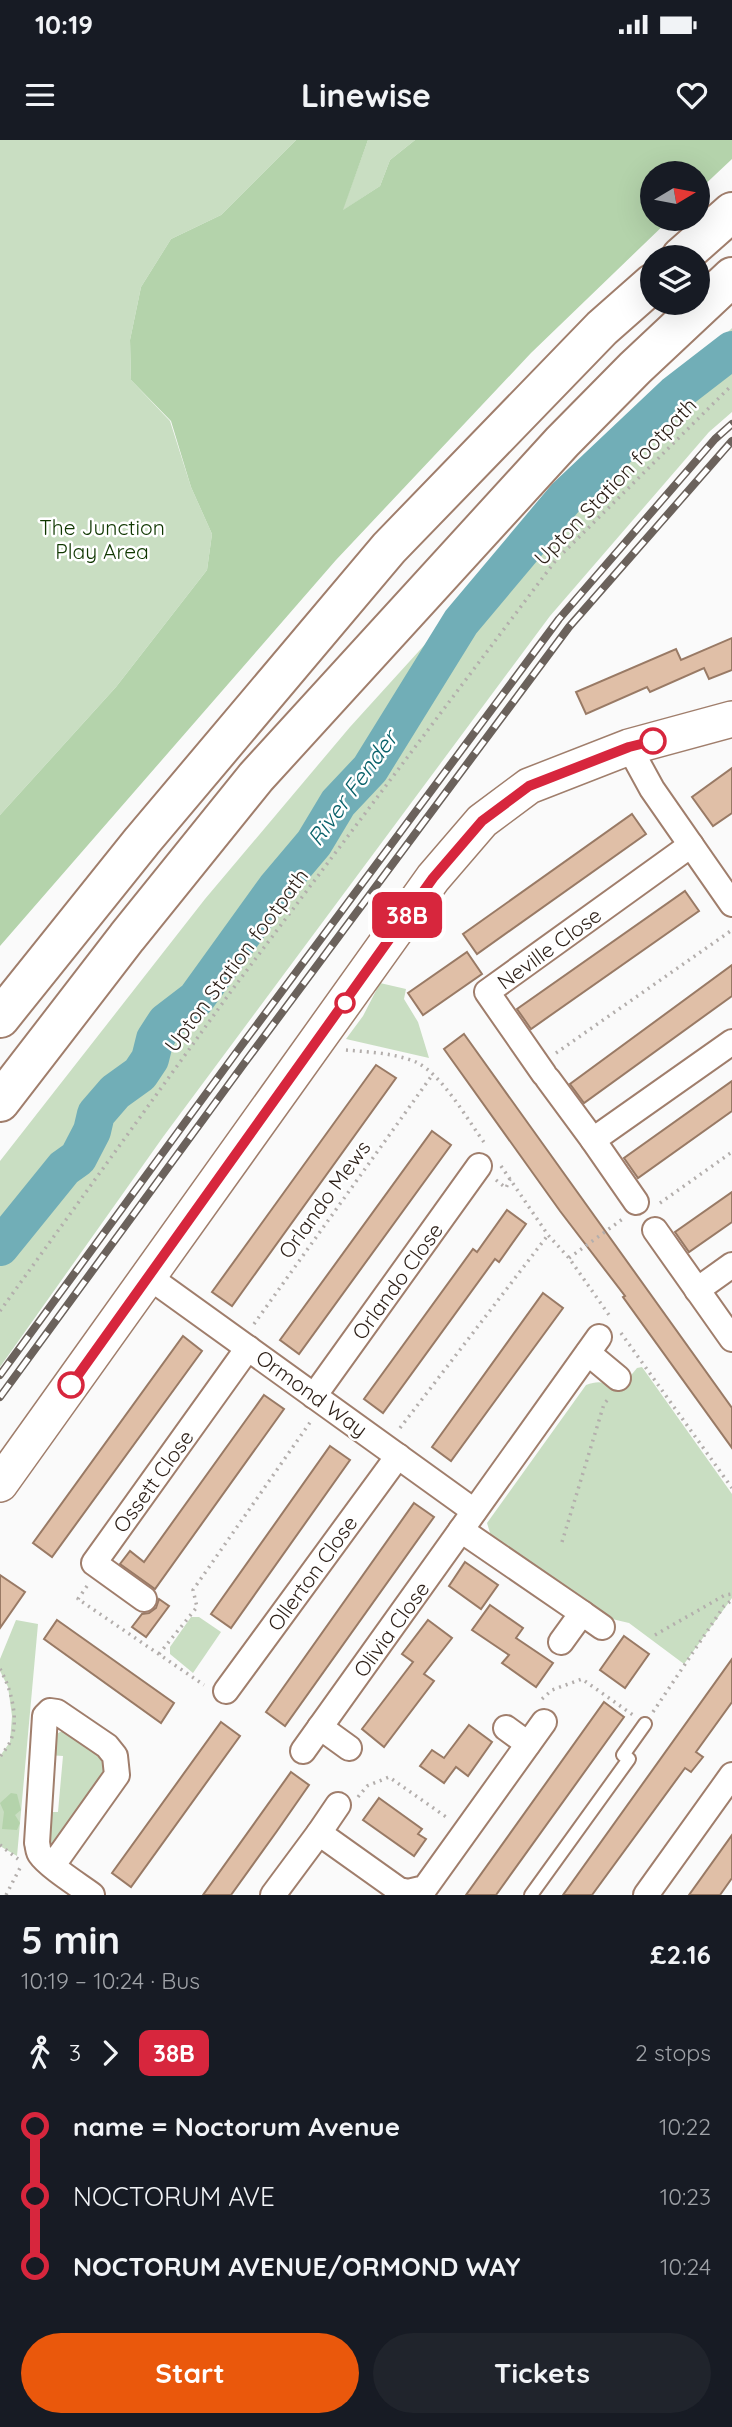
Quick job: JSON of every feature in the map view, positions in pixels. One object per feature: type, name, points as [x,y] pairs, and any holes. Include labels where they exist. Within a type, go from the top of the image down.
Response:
[{"type":"highway","points":[[695,245],[732,212]]},
{"type":"highway","points":[[0,1102],[127,937],[256,778],[562,442],[635,368],[732,277]]},
{"type":"highway","points":[[0,1018],[142,841],[389,548],[603,328],[640,295]]},
{"type":"street","points":[[0,1484],[433,878],[482,821],[529,786],[629,747],[732,719]]},
{"type":"street","points":[[629,747],[652,789],[732,904]]},
{"type":"street","name":"Neville Close","points":[[548,1070],[487,992],[691,845]]},
{"type":"street","points":[[593,1140],[732,1042]]},
{"type":"street","points":[[548,1070],[633,1208]]},
{"type":"street","name":"Orlando Close","points":[[319,1399],[487,1157]]},
{"type":"street","points":[[655,1230],[732,1339]]},
{"type":"street","points":[[697,1290],[732,1265]]},
{"type":"street","name":"Ormond Way","points":[[149,1276],[392,1452],[468,1520]]},
{"type":"street","name":"Ossett Close","points":[[100,1567],[94,1563],[244,1345]]},
{"type":"street","name":"Olivia Close","points":[[303,1751],[594,1345],[616,1384]]},
{"type":"street","name":"Ollerton Close","points":[[226,1690],[392,1452]]},
{"type":"street","points":[[468,1520],[592,1620],[561,1643]]},
{"type":"street","points":[[100,1567],[144,1599]]},
{"type":"street","points":[[53,1865],[117,1775],[115,1756],[107,1746],[57,1712],[50,1711],[45,1716],[37,1843],[39,1853],[53,1865],[92,1895]]},
{"type":"street","points":[[318,1833],[392,1885],[408,1892],[425,1888],[544,1722]]},
{"type":"street","points":[[320,1727],[349,1748]]},
{"type":"street","points":[[506,1728],[528,1744]]},
{"type":"street","points":[[646,1895],[732,1775]]},
{"type":"street","points":[[273,1895],[338,1805]]},
{"type":"lane","points":[[531,1895],[629,1759],[623,1755],[645,1724]]},
{"type":"path","name":"Upton Station footpath","points":[[0,1311],[232,990],[556,560],[732,386]]},
{"type":"path","points":[[548,1070],[732,930]]},
{"type":"path","points":[[323,1033],[339,1049],[388,1054],[416,1062],[433,1073],[487,1157],[569,1258],[732,1488]]},
{"type":"path","name":"Orlando Mews","points":[[244,1345],[433,1073]]},
{"type":"path","points":[[655,1230],[644,1214],[732,1152]]},
{"type":"path","points":[[569,1258],[633,1208]]},
{"type":"path","points":[[392,1452],[548,1235]]},
{"type":"path","points":[[562,1542],[604,1404],[616,1384]]},
{"type":"path","points":[[159,1654],[197,1607],[193,1590],[319,1399]]},
{"type":"path","points":[[100,1567],[78,1599],[222,1697],[226,1690]]},
{"type":"path","points":[[655,1635],[725,1595],[732,1594]]},
{"type":"path","points":[[544,1722],[546,1720],[534,1712],[543,1697],[552,1690],[582,1679],[645,1724],[724,1606],[732,1600]]},
{"type":"path","points":[[0,1669],[13,1706],[14,1727],[11,1742],[0,1757]]},
{"type":"path","points":[[338,1805],[346,1810],[367,1786],[389,1777],[467,1831]]},
{"type":"path","points":[[0,1845],[22,1863],[6,1895]]},
{"type":"green space","name":"The Junction Play Area","points":[[0,140],[296,140],[221,215],[171,239],[141,287],[130,340],[131,380],[170,421],[191,487],[212,534],[207,570],[116,687],[0,815]]},
{"type":"green space","points":[[296,140],[368,140],[343,210],[380,186],[390,160],[415,140],[732,140],[732,159],[710,180],[710,161],[640,161],[640,231],[658,231],[640,245],[531,353],[336,560],[0,946],[0,815],[116,687],[207,570],[212,534],[191,487],[171,421],[131,380],[130,340],[141,287],[171,239],[221,215]]},
{"type":"green space","points":[[368,140],[415,140],[390,160],[380,186],[342,211]]},
{"type":"green space","points":[[732,328],[732,412],[709,432],[550,616],[163,1137],[0,1367],[0,1161],[205,899],[350,727],[565,490]]},
{"type":"green space","points":[[380,983],[406,989],[404,999],[418,1022],[429,1058],[346,1039],[363,1016]]},
{"type":"green space","points":[[642,1367],[732,1494],[732,1598],[684,1664],[629,1623],[612,1619],[491,1536],[487,1523],[586,1385],[603,1383],[618,1391],[637,1368]]},
{"type":"green space","points":[[191,1617],[199,1617],[221,1632],[193,1673],[170,1654],[170,1647]]},
{"type":"green space","points":[[16,1620],[38,1624],[17,1856],[0,1846],[0,1756],[10,1742],[12,1716],[8,1687],[0,1671],[0,1659]]},
{"type":"green space","points":[[60,1732],[67,1732],[97,1753],[104,1764],[103,1778],[54,1843],[47,1843],[43,1812],[58,1812],[63,1756],[48,1755],[52,1737]]},
{"type":"green space","points":[[11,1793],[17,1794],[21,1810],[15,1815],[20,1823],[17,1830],[2,1829],[4,1812],[0,1803]]},
{"type":"building","points":[[732,638],[732,670],[709,679],[704,668],[650,692],[647,687],[586,714],[576,692],[676,649],[681,660]]},
{"type":"building","points":[[732,768],[732,813],[713,826],[692,797]]},
{"type":"building","points":[[632,814],[646,834],[477,954],[463,934]]},
{"type":"building","points":[[685,891],[699,911],[531,1029],[517,1009]]},
{"type":"building","points":[[467,952],[482,974],[423,1015],[408,993]]},
{"type":"building","points":[[732,965],[732,996],[584,1103],[570,1084]]},
{"type":"building","points":[[464,1034],[732,1408],[732,1448],[623,1297],[625,1296],[560,1211],[444,1049]]},
{"type":"building","points":[[376,1065],[396,1078],[232,1306],[212,1292]]},
{"type":"building","points":[[732,1081],[732,1111],[638,1178],[624,1158]]},
{"type":"building","points":[[432,1131],[451,1145],[299,1354],[280,1340]]},
{"type":"building","points":[[732,1192],[732,1222],[689,1252],[675,1232]]},
{"type":"building","points":[[507,1210],[526,1224],[499,1262],[495,1259],[383,1413],[364,1399],[473,1249],[477,1252]]},
{"type":"building","points":[[543,1293],[563,1308],[451,1461],[432,1447]]},
{"type":"building","points":[[183,1336],[202,1351],[52,1557],[33,1543]]},
{"type":"building","points":[[264,1395],[284,1409],[155,1589],[120,1564],[130,1551],[144,1562]]},
{"type":"building","points":[[330,1446],[350,1460],[231,1628],[211,1614]]},
{"type":"building","points":[[414,1503],[434,1517],[285,1726],[266,1712]]},
{"type":"building","points":[[465,1562],[498,1585],[481,1609],[449,1586]]},
{"type":"building","points":[[0,1575],[25,1592],[0,1628]]},
{"type":"building","points":[[159,1599],[169,1606],[146,1637],[132,1627],[142,1614],[156,1608]]},
{"type":"building","points":[[490,1605],[523,1628],[516,1638],[553,1663],[536,1687],[502,1663],[509,1655],[472,1630]]},
{"type":"building","points":[[57,1620],[174,1703],[161,1723],[44,1639]]},
{"type":"building","points":[[428,1620],[452,1638],[424,1674],[434,1681],[384,1747],[362,1729],[413,1662],[402,1654]]},
{"type":"building","points":[[624,1636],[649,1654],[625,1688],[600,1670]]},
{"type":"building","points":[[732,1659],[732,1702],[696,1752],[703,1757],[691,1772],[685,1768],[592,1895],[563,1895]]},
{"type":"building","points":[[604,1702],[624,1717],[496,1895],[466,1895]]},
{"type":"building","points":[[221,1722],[240,1736],[131,1887],[112,1873]]},
{"type":"building","points":[[469,1725],[492,1742],[468,1776],[456,1767],[444,1783],[420,1766],[432,1750],[444,1758]]},
{"type":"building","points":[[291,1772],[309,1785],[277,1831],[231,1895],[203,1895]]},
{"type":"building","points":[[379,1798],[422,1829],[418,1834],[426,1839],[414,1856],[363,1820]]},
{"type":"building","points":[[732,1835],[732,1878],[720,1895],[689,1895]]},
{"type":"waterway","name":"River Fender","points":[[0,1247],[64,1168],[78,1158],[92,1131],[96,1114],[115,1092],[140,1074],[150,1059],[155,1039],[166,1022],[196,999],[276,888],[314,843],[338,803],[370,769],[461,622],[566,497],[675,394],[732,350]]},
{"type":"railway","points":[[0,1375],[559,619],[715,439],[732,424]]},
{"type":"railway","points":[[0,1397],[569,627],[732,441]]},
{"type":"bus line","name":"38B","points":[[71,1385],[433,878],[482,821],[529,786],[629,747],[653,741]]}]
